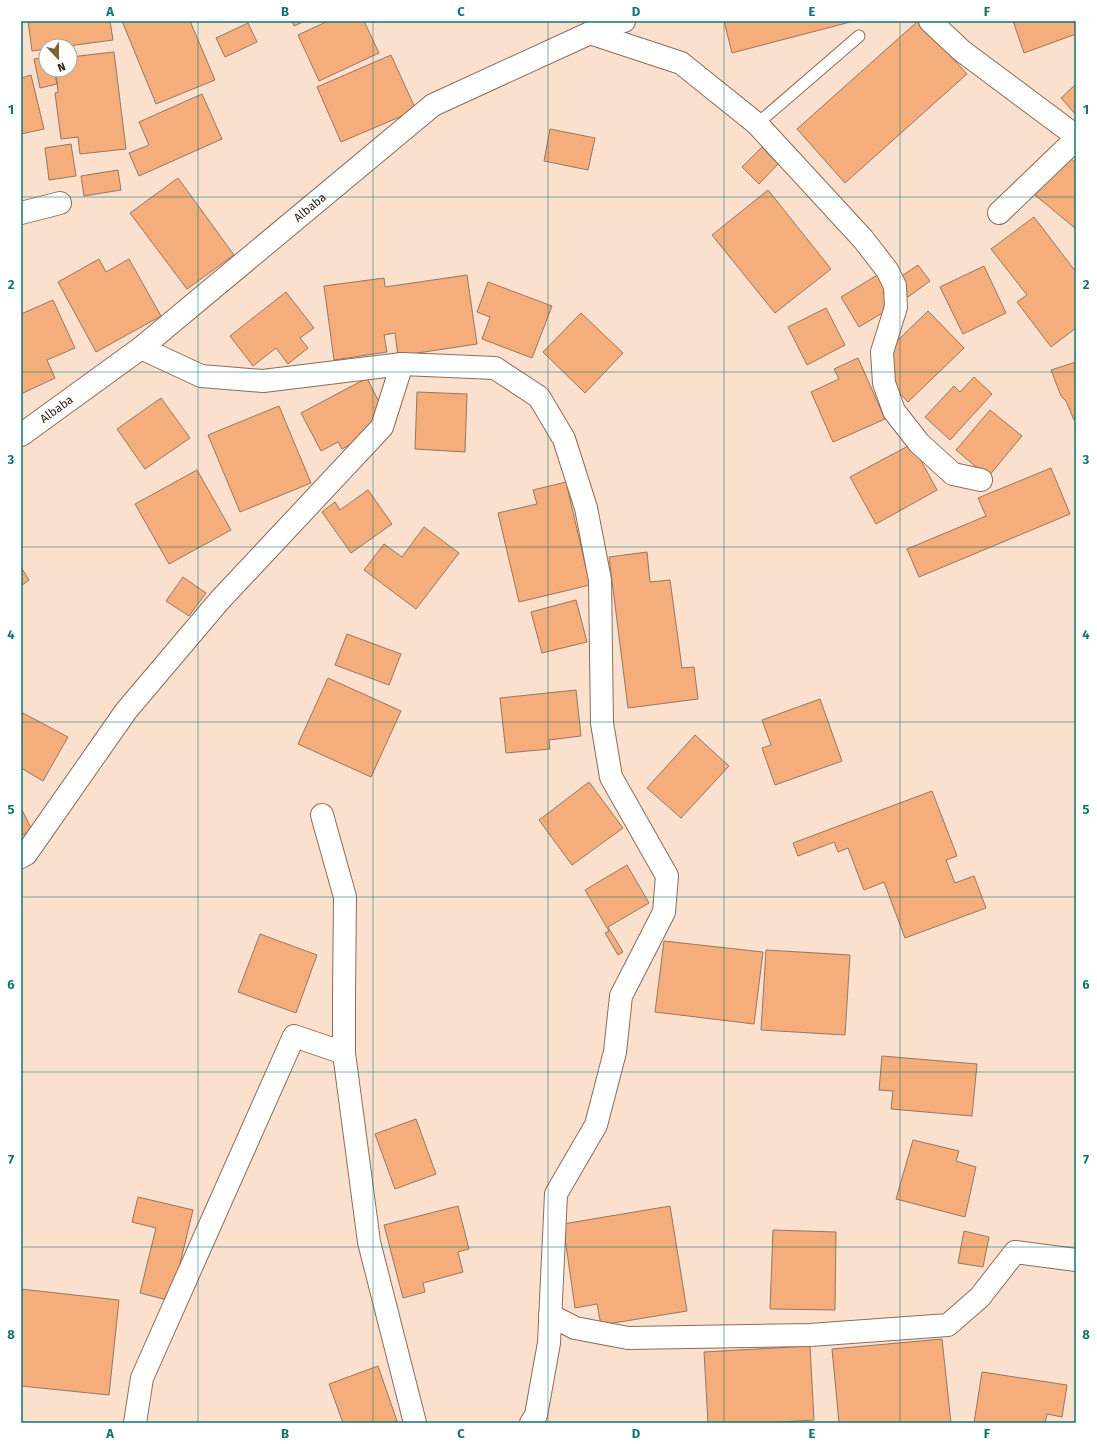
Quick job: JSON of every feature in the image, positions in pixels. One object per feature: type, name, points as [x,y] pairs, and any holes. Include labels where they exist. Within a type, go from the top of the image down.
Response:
[{"type":"street","name":"Albaba","points":[[21,435],[141,348],[433,105],[590,34],[624,21]]},
{"type":"street","points":[[930,21],[962,51],[1076,138],[999,213]]},
{"type":"street","points":[[590,34],[681,63],[757,124],[863,239],[887,270],[895,286],[896,307],[882,352],[884,383],[894,411],[919,442],[953,474],[981,480]]},
{"type":"street","points":[[21,212],[60,203]]},
{"type":"street","points":[[141,348],[201,376],[263,381],[402,364],[495,368],[539,396],[564,439],[586,508],[600,580],[602,723],[611,777],[667,876],[664,912],[621,996],[615,1052],[596,1125],[556,1194],[549,1343],[536,1414],[530,1423]]},
{"type":"street","points":[[21,858],[26,854],[126,711],[219,601],[382,428],[402,364]]},
{"type":"street","points":[[322,814],[345,897],[344,1054],[369,1242],[415,1423]]},
{"type":"street","points":[[136,1423],[142,1378],[294,1036],[344,1054]]},
{"type":"street","points":[[550,1315],[575,1328],[628,1338],[810,1335],[948,1325],[980,1297],[1015,1252],[1076,1260]]},
{"type":"lane","points":[[757,124],[859,36]]},
{"type":"building","points":[[28,21],[110,21],[113,40],[78,45],[78,38],[38,38],[38,50],[32,51]]},
{"type":"building","points":[[122,21],[190,21],[215,80],[156,104]]},
{"type":"building","points":[[292,21],[305,21],[294,26]]},
{"type":"building","points":[[328,21],[364,21],[379,53],[319,81],[298,35]]},
{"type":"building","points":[[724,21],[854,21],[732,53]]},
{"type":"building","points":[[918,21],[967,74],[845,183],[797,129]]},
{"type":"building","points":[[1013,21],[1076,21],[1076,34],[1024,53]]},
{"type":"building","points":[[248,23],[257,42],[225,57],[216,38]]},
{"type":"building","points":[[114,52],[126,149],[80,154],[78,137],[61,139],[55,93],[58,92],[57,78],[78,78],[78,56]]},
{"type":"building","points":[[391,55],[416,110],[341,142],[317,87]]},
{"type":"building","points":[[38,58],[38,78],[56,78],[57,84],[40,88],[34,59]]},
{"type":"building","points":[[31,75],[44,129],[21,134],[21,78]]},
{"type":"building","points":[[1076,84],[1076,115],[1061,98]]},
{"type":"building","points":[[202,94],[222,139],[139,176],[129,153],[149,145],[139,122]]},
{"type":"building","points":[[550,129],[595,138],[588,170],[544,161]]},
{"type":"building","points":[[71,144],[76,176],[49,180],[45,148]]},
{"type":"building","points":[[762,147],[778,164],[759,184],[742,167]]},
{"type":"building","points":[[1068,156],[1076,163],[1076,229],[1035,195]]},
{"type":"building","points":[[118,170],[121,190],[84,196],[81,176]]},
{"type":"building","points":[[178,178],[234,255],[187,289],[130,213]]},
{"type":"building","points":[[768,190],[831,269],[775,313],[712,235]]},
{"type":"building","points":[[1034,217],[1076,272],[1076,328],[1051,347],[1017,302],[1027,295],[991,249]]},
{"type":"building","points":[[99,259],[106,272],[129,259],[161,316],[96,352],[58,282]]},
{"type":"building","points":[[918,265],[930,281],[908,297],[896,280]]},
{"type":"building","points":[[984,266],[1006,313],[963,334],[940,287]]},
{"type":"building","points":[[879,274],[889,290],[883,293],[892,307],[859,327],[841,297]]},
{"type":"building","points":[[467,275],[477,344],[398,356],[395,333],[384,335],[387,352],[334,360],[324,286],[384,278],[385,287]]},
{"type":"building","points":[[488,282],[552,306],[532,358],[482,339],[490,317],[477,312]]},
{"type":"building","points":[[286,292],[314,328],[300,338],[308,348],[288,364],[276,348],[253,366],[230,336]]},
{"type":"building","points":[[53,300],[75,348],[47,360],[55,378],[21,394],[21,314]]},
{"type":"building","points":[[826,308],[845,345],[807,365],[788,327]]},
{"type":"building","points":[[928,311],[964,348],[908,402],[891,384],[894,344]]},
{"type":"building","points":[[581,313],[623,353],[585,393],[543,352]]},
{"type":"building","points":[[858,358],[885,419],[833,442],[811,392],[839,379],[834,369]]},
{"type":"building","points":[[1076,362],[1076,420],[1074,420],[1066,401],[1061,396],[1051,370]]},
{"type":"building","points":[[974,377],[992,394],[950,440],[925,417],[954,386],[960,392]]},
{"type":"building","points":[[367,378],[381,406],[362,438],[342,449],[338,442],[321,451],[301,413]]},
{"type":"building","points":[[417,392],[467,394],[465,452],[415,449]]},
{"type":"building","points":[[161,398],[190,438],[145,469],[117,429]]},
{"type":"building","points":[[279,406],[311,483],[240,512],[208,435]]},
{"type":"building","points":[[990,410],[1022,436],[988,477],[956,450]]},
{"type":"building","points":[[912,444],[937,490],[876,524],[850,477]]},
{"type":"building","points":[[1051,468],[1070,514],[919,577],[907,549],[986,516],[978,498]]},
{"type":"building","points":[[197,470],[231,530],[169,564],[135,504]]},
{"type":"building","points":[[566,482],[590,585],[519,602],[498,513],[537,504],[533,490]]},
{"type":"building","points":[[368,490],[392,524],[351,553],[322,512],[335,502],[340,510]]},
{"type":"building","points":[[424,527],[459,553],[416,609],[364,570],[384,544],[402,557]]},
{"type":"building","points":[[647,552],[650,582],[670,580],[682,668],[694,667],[698,699],[628,708],[609,557]]},
{"type":"building","points":[[21,567],[29,580],[21,586]]},
{"type":"building","points":[[183,577],[206,593],[189,616],[166,601]]},
{"type":"building","points":[[576,600],[587,642],[542,653],[531,612]]},
{"type":"building","points":[[347,634],[401,654],[389,685],[335,665]]},
{"type":"building","points":[[328,678],[401,711],[371,777],[298,744]]},
{"type":"building","points":[[576,690],[581,736],[549,740],[550,749],[506,753],[500,698]]},
{"type":"building","points":[[820,699],[842,761],[775,785],[762,748],[771,745],[762,720]]},
{"type":"building","points":[[21,712],[68,737],[43,781],[21,768]]},
{"type":"building","points":[[695,735],[729,766],[681,818],[647,788]]},
{"type":"building","points":[[589,782],[623,828],[572,865],[539,820]]},
{"type":"building","points":[[932,791],[957,856],[946,860],[955,883],[974,876],[986,908],[905,938],[884,882],[864,890],[848,848],[838,852],[834,842],[798,856],[793,843]]},
{"type":"building","points":[[21,808],[32,830],[21,836]]},
{"type":"building","points":[[627,865],[649,903],[608,927],[623,952],[618,955],[605,933],[609,931],[585,890]]},
{"type":"building","points":[[260,934],[317,955],[296,1013],[238,992]]},
{"type":"building","points":[[664,941],[763,952],[754,1024],[655,1012]]},
{"type":"building","points":[[766,950],[850,955],[845,1035],[761,1030]]},
{"type":"building","points":[[882,1056],[977,1064],[972,1116],[891,1109],[893,1091],[879,1090]]},
{"type":"building","points":[[416,1119],[436,1174],[395,1189],[375,1134]]},
{"type":"building","points":[[913,1140],[959,1151],[956,1161],[976,1167],[965,1217],[896,1199]]},
{"type":"building","points":[[138,1197],[193,1210],[171,1301],[140,1293],[156,1228],[132,1222]]},
{"type":"building","points":[[458,1206],[469,1249],[458,1252],[463,1272],[423,1283],[425,1292],[403,1298],[384,1225]]},
{"type":"building","points":[[670,1206],[687,1311],[601,1325],[597,1304],[575,1308],[563,1224]]},
{"type":"building","points":[[773,1230],[836,1232],[835,1310],[770,1309]]},
{"type":"building","points":[[964,1231],[989,1237],[983,1267],[958,1263]]},
{"type":"building","points":[[21,1289],[119,1300],[109,1395],[21,1386]]},
{"type":"building","points":[[942,1339],[951,1423],[839,1423],[832,1349]]},
{"type":"building","points":[[810,1346],[814,1420],[767,1423],[708,1423],[704,1352]]},
{"type":"building","points":[[378,1366],[397,1421],[390,1423],[343,1423],[329,1384]]},
{"type":"building","points":[[982,1372],[1067,1385],[1062,1417],[1047,1414],[1045,1423],[974,1423]]}]
